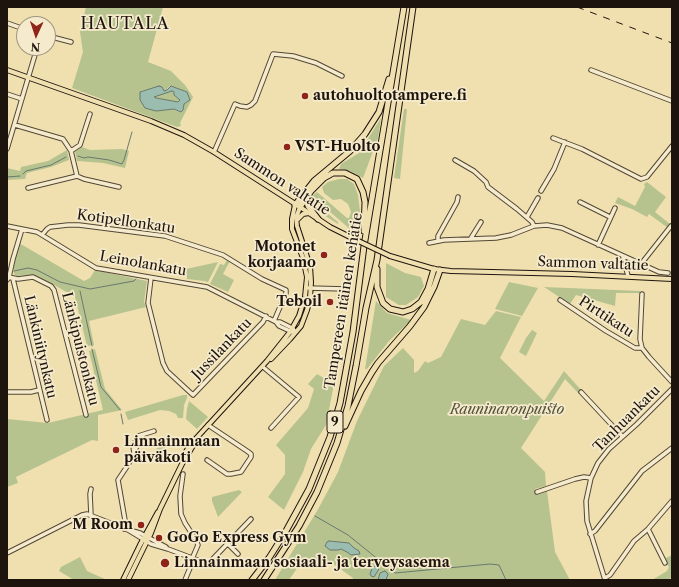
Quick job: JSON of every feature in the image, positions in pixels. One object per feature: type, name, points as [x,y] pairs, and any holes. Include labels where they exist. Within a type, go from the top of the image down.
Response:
[{"type":"highway","name":"Tampereen itäinen kehätie","points":[[252,580],[269,558],[301,504],[314,477],[330,437],[340,403],[348,364],[364,246],[404,7]]},
{"type":"highway","name":"Tampereen itäinen kehätie","points":[[264,580],[308,509],[324,477],[336,444],[352,388],[366,308],[377,260],[412,7]]},
{"type":"highway","points":[[297,206],[314,181],[350,151],[370,127],[382,103],[394,63]]},
{"type":"highway","points":[[297,206],[324,178],[333,173],[345,173],[357,179],[362,188],[364,197],[364,246]]},
{"type":"highway","points":[[306,197],[308,206],[318,219]]},
{"type":"highway","points":[[377,260],[376,281],[380,299],[386,306],[399,312],[412,309],[421,302],[437,270]]},
{"type":"highway","points":[[336,444],[369,376],[424,307],[434,287],[437,270]]},
{"type":"main road","name":"Sammon valtatie","points":[[7,70],[151,121],[184,135],[214,152],[309,214],[352,238],[390,256],[437,270],[482,273],[521,272],[628,276],[672,279]]},
{"type":"main road","points":[[267,361],[274,356],[295,333],[307,310],[310,266],[299,237],[296,222],[297,206]]},
{"type":"main road","points":[[128,580],[182,464],[199,435],[263,367],[291,330],[304,303],[309,288],[305,266],[292,229],[292,220],[297,206]]},
{"type":"main road","points":[[296,222],[301,215],[309,214]]},
{"type":"main road","points":[[123,580],[146,539]]},
{"type":"street","points":[[56,38],[71,42]]},
{"type":"street","points":[[214,152],[235,104],[247,107],[255,101],[274,54],[293,56],[316,62],[342,76]]},
{"type":"street","points":[[7,149],[35,56]]},
{"type":"street","points":[[591,70],[672,101]]},
{"type":"street","points":[[7,94],[22,99]]},
{"type":"street","points":[[71,151],[80,145],[90,114]]},
{"type":"street","points":[[15,124],[62,139],[71,151],[78,176],[84,180],[119,187]]},
{"type":"street","points":[[553,138],[586,151],[641,179],[647,177],[672,146]]},
{"type":"street","points":[[541,192],[554,169],[565,142]]},
{"type":"street","points":[[455,160],[472,169],[486,182],[488,186],[527,217],[534,226]]},
{"type":"street","points":[[28,188],[78,176]]},
{"type":"street","points":[[438,241],[438,236],[457,202],[458,197]]},
{"type":"street","points":[[527,217],[538,198]]},
{"type":"street","points":[[580,202],[610,217]]},
{"type":"street","points":[[598,245],[615,208]]},
{"type":"street","points":[[471,238],[481,222]]},
{"type":"street","name":"Kotipellonkatu","points":[[42,235],[50,227],[68,224],[80,225],[161,236],[189,243],[223,255],[262,279],[285,289],[286,293],[275,321]]},
{"type":"street","points":[[429,243],[471,238],[504,237],[534,226],[547,225],[558,227],[659,272],[668,273]]},
{"type":"street","name":"Leinolankatu","points":[[7,226],[22,228],[42,235],[96,268],[207,287],[275,321],[280,322],[291,330]]},
{"type":"street","points":[[641,264],[671,226]]},
{"type":"street","points":[[10,279],[13,259],[22,228]]},
{"type":"street","points":[[623,257],[628,276]]},
{"type":"street","name":"Länkipuistonkatu","points":[[10,279],[33,276],[51,286],[54,290],[86,415]]},
{"type":"street","name":"Jussilankatu","points":[[151,278],[148,303],[163,363],[169,372],[193,395],[263,322],[266,316]]},
{"type":"street","name":"Länkiniitynkatu","points":[[10,279],[47,420]]},
{"type":"street","points":[[309,288],[346,289]]},
{"type":"street","points":[[642,294],[640,339],[642,348],[672,382]]},
{"type":"street","name":"Pirttikatu","points":[[560,300],[606,331],[635,348],[642,348]]},
{"type":"street","points":[[291,330],[295,333]]},
{"type":"street","points":[[263,367],[299,397],[271,428]]},
{"type":"street","name":"Tanhuankatu","points":[[605,579],[587,521],[586,508],[591,478],[603,456],[672,389]]},
{"type":"street","points":[[7,392],[31,392],[39,390]]},
{"type":"street","points":[[581,392],[622,436]]},
{"type":"street","points":[[207,460],[227,474],[231,474],[241,472],[251,457],[251,454],[208,424]]},
{"type":"street","points":[[126,530],[118,480],[128,465],[143,435],[154,432]]},
{"type":"street","points":[[590,534],[595,532],[642,471],[672,448]]},
{"type":"street","points":[[183,474],[180,496],[181,514],[198,545],[185,580]]},
{"type":"street","points":[[537,492],[575,479],[584,477],[591,478]]},
{"type":"street","points":[[91,489],[92,516]]},
{"type":"street","points":[[605,579],[612,573],[634,541],[648,529],[672,502]]},
{"type":"street","points":[[7,553],[82,515],[87,514],[126,530],[140,533],[146,539],[168,549],[189,556],[192,559],[208,564],[251,519]]},
{"type":"street","points":[[648,529],[665,563]]},
{"type":"street","points":[[228,544],[238,554]]},
{"type":"green space","points":[[86,7],[163,7],[148,62],[171,71],[185,85],[193,97],[180,123],[181,126],[177,127],[72,88],[83,52],[80,32]],"holes":[[[170,86],[187,92],[188,102],[184,104],[183,110],[180,112],[174,109],[156,111],[141,91],[162,87],[163,91],[165,91]]]},
{"type":"green space","points":[[172,91],[180,100],[178,102],[154,97]]},
{"type":"green space","points":[[404,109],[407,109],[400,179],[394,178]]},
{"type":"green space","points":[[381,118],[378,138],[363,178],[350,171],[339,169],[341,164],[359,153]]},
{"type":"green space","points":[[82,147],[90,150],[122,149],[129,151],[125,168],[103,163],[77,161],[75,152]]},
{"type":"green space","points":[[67,150],[69,160],[51,167],[27,173],[25,179],[7,180],[7,168],[20,171],[21,167],[48,161]]},
{"type":"green space","points":[[339,179],[347,179],[354,184],[358,195],[360,211],[355,230],[352,231],[312,196],[317,192],[347,218],[349,218],[351,212],[348,204],[341,199],[333,200],[324,193],[322,187],[328,182]]},
{"type":"green space","points":[[647,182],[666,197],[655,212],[670,224],[668,228],[649,214],[647,217],[632,209],[615,203],[618,197],[635,206],[645,187],[644,184]]},
{"type":"green space","points":[[313,208],[322,209],[338,222],[338,224]]},
{"type":"green space","points":[[19,243],[84,281],[90,278],[95,270],[147,281],[144,302],[146,307],[89,321],[94,345],[87,346],[75,297],[33,275],[17,276],[14,274],[13,266]]},
{"type":"green space","points":[[227,260],[230,261],[223,274],[234,280],[228,292],[210,284],[220,264],[224,265]]},
{"type":"green space","points":[[218,262],[208,282],[187,279],[186,269]]},
{"type":"green space","points":[[386,263],[405,273],[421,277],[424,286],[418,297],[406,305],[399,305],[386,297]]},
{"type":"green space","points":[[509,282],[538,288],[522,316],[495,309]]},
{"type":"green space","points":[[544,287],[640,291],[640,293],[616,293],[615,306],[576,295],[570,304]]},
{"type":"green space","points":[[376,301],[387,313],[411,320],[389,341],[367,369],[365,369]]},
{"type":"green space","name":"Rauninaronpuisto","points":[[496,311],[521,317],[500,358],[544,401],[564,371],[582,391],[579,394],[565,379],[521,448],[545,472],[546,486],[535,489],[537,494],[547,491],[555,552],[570,580],[352,580],[353,578],[332,563],[312,567],[302,561],[289,580],[275,580],[317,511],[338,472],[357,421],[384,366],[403,348],[414,360],[414,373],[418,371],[425,361],[428,363],[441,357],[461,319],[485,325]]},
{"type":"green space","points":[[532,330],[537,333],[526,356],[519,352]]},
{"type":"green space","points":[[95,349],[105,389],[122,410],[98,415],[98,441],[92,440],[16,477],[18,483],[7,487],[7,419],[48,423],[103,410],[89,351]]},
{"type":"green space","points":[[317,374],[334,384],[326,425],[311,449],[303,472],[284,510],[268,497],[285,474],[285,455],[276,445],[308,408],[314,389],[308,384]]},
{"type":"green space","points":[[187,395],[187,398],[184,405],[183,418],[178,418],[176,414],[169,411],[160,410],[128,420],[125,412]]},
{"type":"green space","points":[[189,401],[208,417],[197,429],[186,419]]},
{"type":"green space","points":[[161,440],[167,442],[167,444],[159,459],[153,456]]},
{"type":"green space","points":[[239,490],[242,492],[218,517],[212,497]]},
{"type":"green space","points":[[672,555],[672,577],[668,580],[652,580],[667,571],[669,567],[664,559]]},
{"type":"green space","points":[[80,557],[87,571],[107,580],[74,580],[59,571],[61,567]]},
{"type":"shaded area","points":[[159,86],[162,87],[164,91],[171,86],[187,92],[190,100],[184,104],[181,112],[174,109],[156,111],[145,108],[140,100],[140,92]],"holes":[[[172,91],[174,92],[174,95],[180,100],[178,102],[154,97]]]},
{"type":"shaded area","points":[[329,541],[349,543],[359,551],[360,554],[351,555],[341,549],[330,550],[325,546]]},
{"type":"shaded area","points":[[373,566],[379,569],[374,577],[370,574]]},
{"type":"shaded area","points":[[385,571],[388,574],[386,580],[378,580],[380,573]]},
{"type":"waterway","points":[[78,156],[84,158],[88,157],[109,160],[122,164],[132,132]]},
{"type":"waterway","points":[[23,174],[26,171],[51,165],[66,157]]},
{"type":"waterway","points":[[7,177],[20,176]]},
{"type":"waterway","points":[[14,271],[28,268],[37,270],[60,282],[90,289],[134,281],[136,279]]},
{"type":"waterway","points":[[80,291],[92,346]]},
{"type":"waterway","points":[[92,349],[101,387],[120,410]]},
{"type":"waterway","points":[[121,414],[123,424]]},
{"type":"waterway","points":[[315,516],[348,535],[395,573],[490,564],[499,565],[506,580]]},
{"type":"railway","points":[[577,7],[672,43]]},
{"type":"place","name":"autohuoltotampere.fi","points":[[305,96]]},
{"type":"place","name":"VST-Huolto","points":[[287,147]]},
{"type":"place","name":"Motonet korjaamo","points":[[324,255]]},
{"type":"place","name":"Teboil","points":[[330,302]]},
{"type":"place","name":"Linnainmaan päiväkoti","points":[[116,450]]},
{"type":"place","name":"M Room","points":[[141,525]]},
{"type":"place","name":"GoGo Express Gym","points":[[159,538]]},
{"type":"place","name":"Linnainmaan sosiaali- ja terveysasema","points":[[165,563]]},
{"type":"district","name":"HAUTALA","points":[[125,24]]}]
